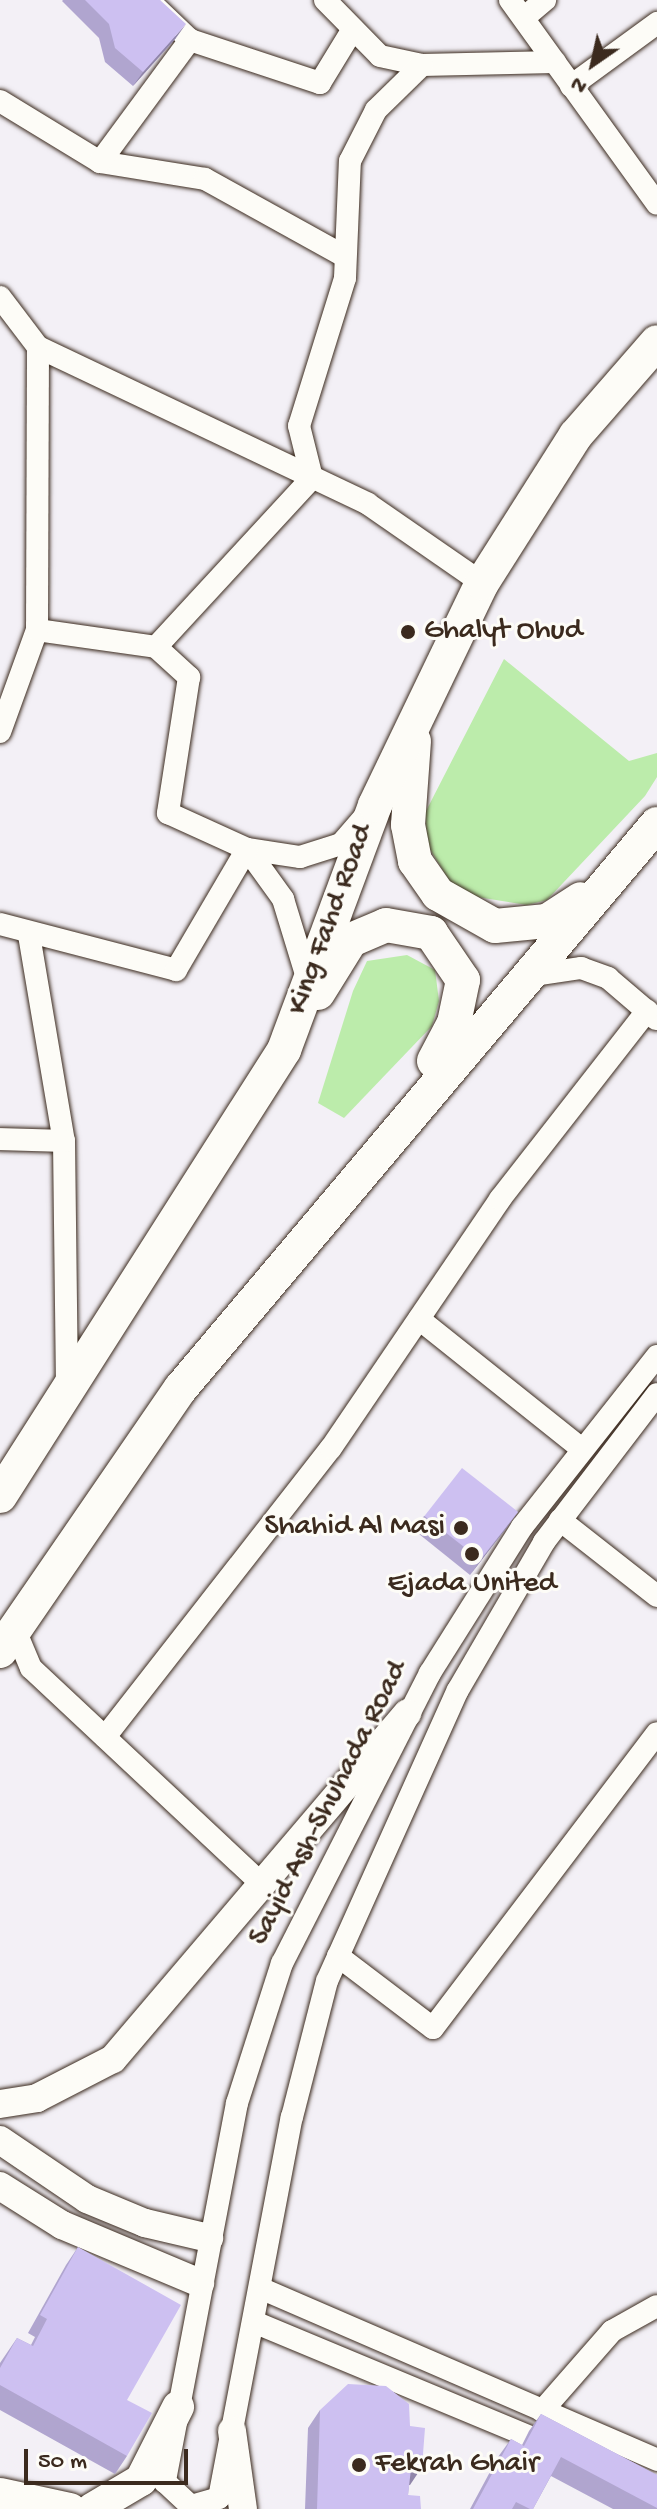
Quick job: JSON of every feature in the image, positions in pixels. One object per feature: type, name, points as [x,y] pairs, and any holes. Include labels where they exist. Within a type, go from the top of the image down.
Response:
[{"type":"main road","name":"King Fahd Road","points":[[0,1496],[67,1396],[284,1050],[375,805],[482,583],[576,435],[657,342]]},
{"type":"main road","points":[[419,713],[408,825],[415,861],[438,894],[495,926],[547,921],[619,873]]},
{"type":"main road","points":[[8,1640],[181,1388],[519,980],[619,873],[657,824]]},
{"type":"main road","points":[[284,1050],[351,940],[386,925],[431,933],[463,980],[454,1023],[407,1115]]},
{"type":"main road","points":[[92,2509],[141,2480],[178,2407]]},
{"type":"main road","points":[[0,2495],[23,2509]]},
{"type":"main road","points":[[0,2495],[70,2509]]},
{"type":"street","points":[[148,0],[190,40],[320,83],[353,29]]},
{"type":"street","points":[[325,0],[380,56],[422,65],[555,62]]},
{"type":"street","points":[[510,0],[526,16],[571,86],[657,204]]},
{"type":"street","points":[[526,16],[545,0]]},
{"type":"street","points":[[571,86],[657,23]]},
{"type":"street","points":[[100,162],[190,40]]},
{"type":"street","points":[[312,478],[300,418],[345,278],[342,255],[350,161],[376,110],[422,65]]},
{"type":"street","points":[[0,101],[100,162],[205,179],[342,255]]},
{"type":"street","points":[[0,297],[38,347],[368,504],[482,583]]},
{"type":"street","points":[[0,732],[37,630],[38,347]]},
{"type":"street","points":[[156,647],[312,478]]},
{"type":"street","points":[[37,630],[156,647],[189,677],[168,813],[247,849],[300,857],[341,844],[375,805]]},
{"type":"street","points":[[0,924],[29,935],[176,970],[247,849]]},
{"type":"street","points":[[247,849],[283,899],[308,981]]},
{"type":"street","points":[[29,935],[64,1141],[67,1396]]},
{"type":"street","points":[[105,1737],[331,1448],[500,1199],[652,1016],[608,978],[581,968],[561,966],[519,980]]},
{"type":"street","points":[[0,1139],[64,1141]]},
{"type":"street","points":[[419,1319],[582,1449]]},
{"type":"street","name":"Sayid Ash-Shuhada Road","points":[[231,2504],[191,2506],[165,2482],[200,2283],[237,2103],[282,1963],[407,1713],[522,1527],[657,1356]]},
{"type":"street","name":"Sayid Ash-Shuhada Road","points":[[232,2431],[292,2117],[338,1956],[458,1690],[560,1520],[657,1394]]},
{"type":"street","points":[[560,1520],[657,1596]]},
{"type":"street","points":[[8,1640],[31,1668],[261,1883]]},
{"type":"street","points":[[0,2104],[37,2098],[113,2059],[407,1713]]},
{"type":"street","points":[[338,1956],[433,2028],[657,1733]]},
{"type":"street","points":[[0,2140],[87,2199],[209,2238]]},
{"type":"street","points":[[0,2186],[62,2225],[200,2283]]},
{"type":"street","points":[[260,2288],[657,2460]]},
{"type":"street","points":[[542,2411],[612,2331],[657,2306]]},
{"type":"street","points":[[254,2322],[582,2458]]},
{"type":"street","points":[[231,2504],[232,2431]]},
{"type":"green space","points":[[504,659],[629,761],[657,753],[657,777],[645,796],[547,900],[527,905],[477,897],[450,882],[428,846],[425,813]]},
{"type":"green space","points":[[407,955],[435,970],[439,1001],[432,1026],[344,1118],[318,1103],[353,991],[367,961]]},
{"type":"building","points":[[85,0],[160,0],[186,24],[143,72],[115,48],[109,24]]},
{"type":"building","name":"Shahid Al Masi","points":[[462,1468],[518,1512],[480,1560],[424,1516]]},
{"type":"building","points":[[78,2247],[181,2305],[127,2400],[152,2413],[127,2456],[0,2385],[0,2368],[17,2338],[33,2346],[47,2319],[40,2315]]},
{"type":"building","name":"Fekrah Ghair","points":[[348,2384],[386,2386],[409,2404],[410,2426],[425,2428],[422,2467],[411,2469],[408,2495],[420,2496],[421,2509],[317,2509],[320,2410]]},
{"type":"building","points":[[541,2414],[657,2475],[657,2508],[561,2457],[533,2509],[516,2502],[512,2509],[473,2509],[511,2439],[524,2446]]},
{"type":"place","name":"Ghalyt Ohud","points":[[408,632]]},
{"type":"place","name":"Shahid Al Masi","points":[[461,1528]]},
{"type":"place","name":"Ejada United","points":[[472,1554]]},
{"type":"place","name":"Fekrah Ghair","points":[[359,2465]]}]
